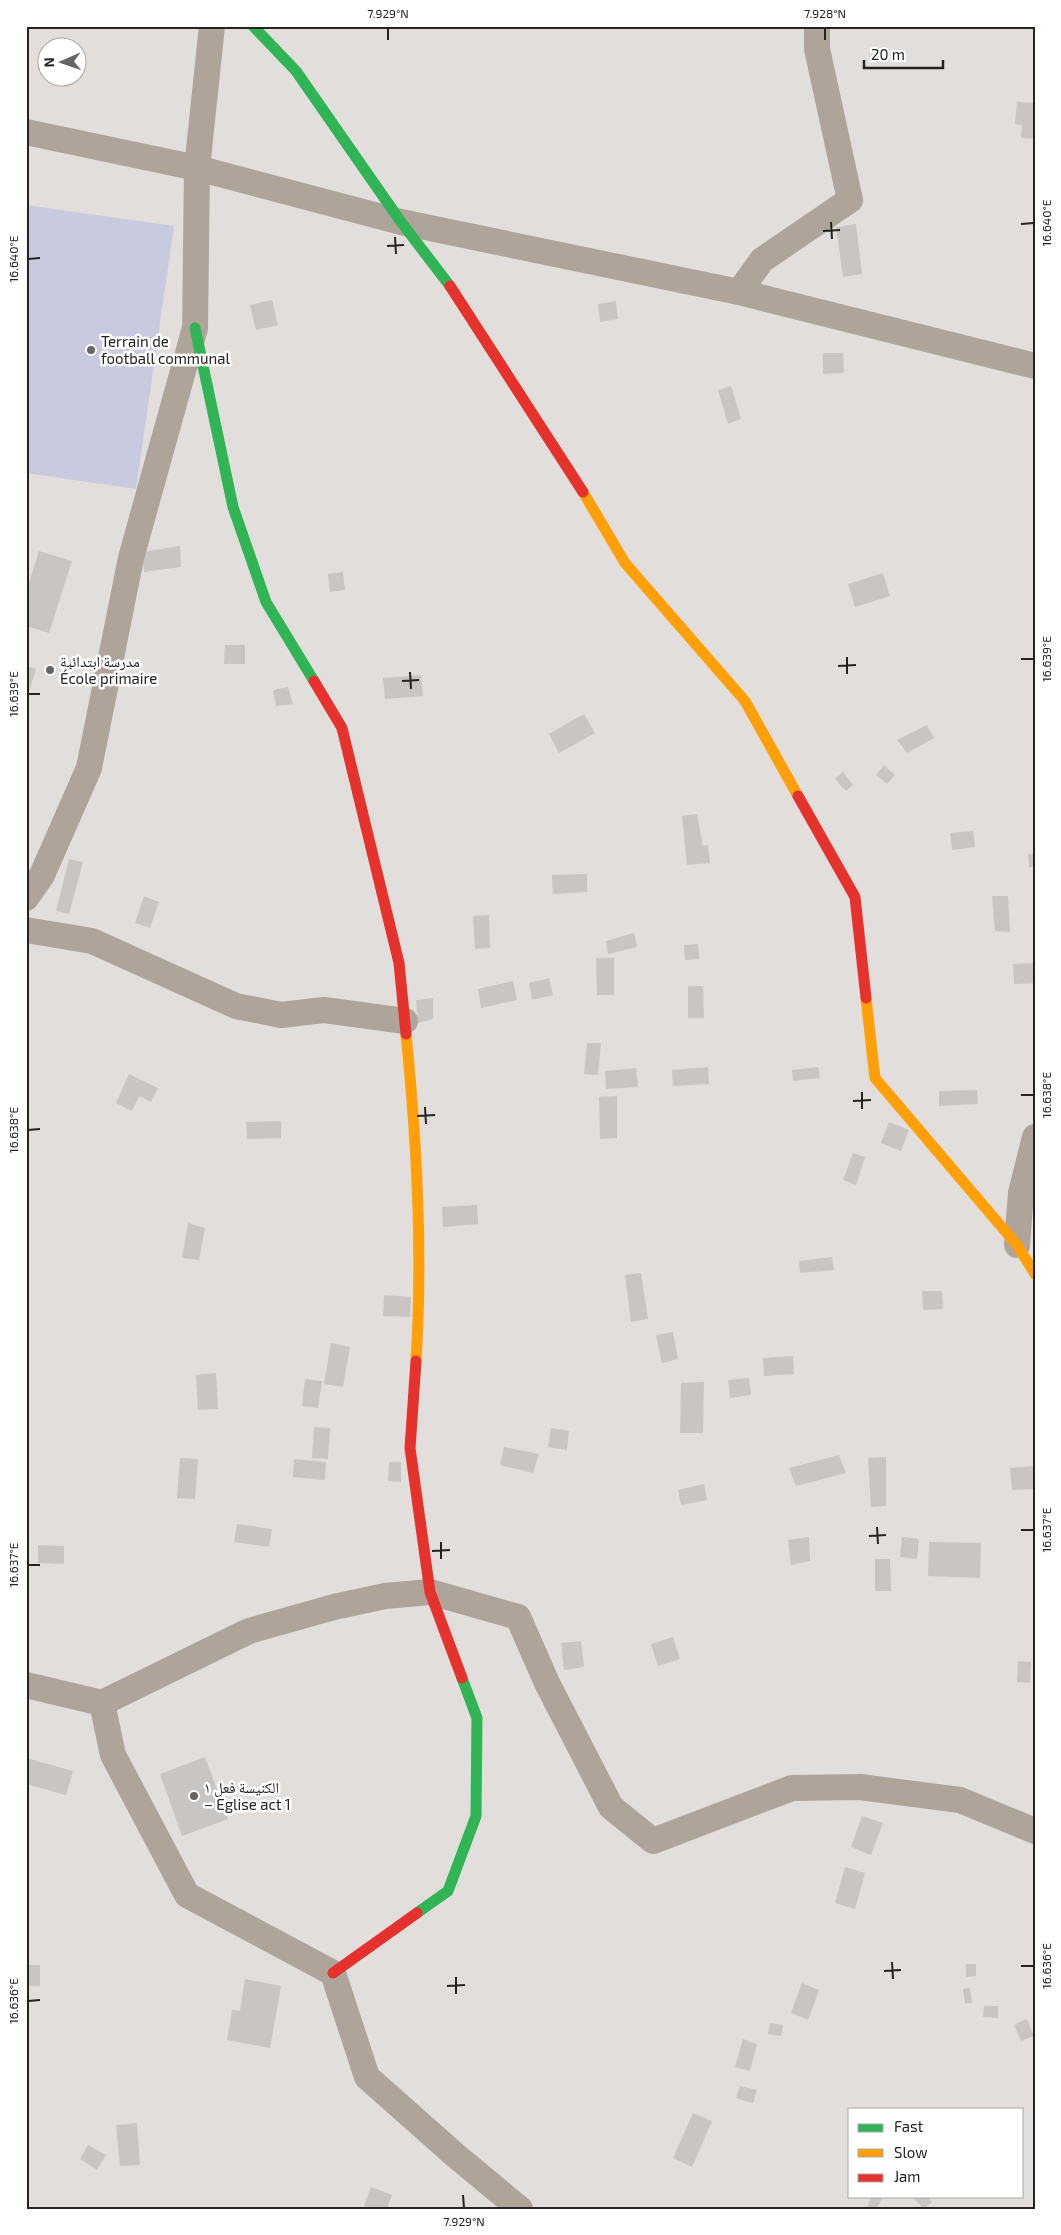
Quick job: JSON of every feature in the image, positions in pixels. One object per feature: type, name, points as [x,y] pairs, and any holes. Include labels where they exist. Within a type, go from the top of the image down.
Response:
[{"type":"street","points":[[212,26],[197,168],[195,328],[233,507],[266,602],[342,728],[399,963],[415,1124],[419,1309],[410,1448],[430,1592],[477,1718],[476,1816],[448,1891],[332,1973]]},
{"type":"street","points":[[253,26],[296,71],[401,222],[450,286],[625,563],[745,701],[854,897],[875,1078],[1017,1245],[1035,1274]]},
{"type":"street","points":[[739,292],[762,260],[850,200],[817,49],[817,26]]},
{"type":"street","points":[[26,132],[197,168],[401,222],[739,292],[1035,366]]},
{"type":"street","points":[[26,898],[42,875],[89,768],[131,558],[195,328]]},
{"type":"street","points":[[26,930],[92,941],[236,1006],[281,1014],[324,1010],[404,1021]]},
{"type":"street","points":[[1017,1245],[1021,1193],[1035,1137]]},
{"type":"street","points":[[26,1685],[102,1703],[249,1632],[334,1607],[385,1596],[430,1592],[518,1617],[547,1683],[611,1806],[653,1841],[792,1788],[860,1787],[960,1800],[1035,1831]]},
{"type":"street","points":[[102,1703],[113,1755],[186,1894],[332,1973],[367,2077],[455,2155],[520,2209]]},
{"type":"shaded area","name":"Terrain de football communal","points":[[26,205],[174,226],[136,489],[26,473]]},
{"type":"building","points":[[1017,102],[1035,103],[1035,139],[1021,138],[1022,125],[1015,124]]},
{"type":"building","points":[[856,224],[862,274],[843,277],[836,227]]},
{"type":"building","points":[[272,300],[278,325],[256,330],[250,305]]},
{"type":"building","points":[[616,301],[618,319],[600,322],[598,304]]},
{"type":"building","points":[[823,353],[843,353],[844,373],[823,374]]},
{"type":"building","points":[[731,386],[741,419],[728,424],[718,390]]},
{"type":"building","points":[[180,546],[181,567],[144,572],[142,552]]},
{"type":"building","points":[[39,551],[72,561],[49,633],[26,626],[26,592]]},
{"type":"building","points":[[343,572],[345,590],[330,592],[328,574]]},
{"type":"building","points":[[883,573],[890,596],[855,607],[848,584]]},
{"type":"building","points":[[225,645],[245,645],[245,664],[224,664]]},
{"type":"building","points":[[26,666],[36,669],[27,698],[26,698]]},
{"type":"building","points":[[421,675],[423,696],[385,699],[383,678]]},
{"type":"building","points":[[288,687],[293,704],[276,706],[273,690]]},
{"type":"building","points":[[584,714],[595,733],[559,753],[549,734]]},
{"type":"building","points":[[927,725],[934,738],[907,753],[897,740]]},
{"type":"building","points":[[884,765],[895,775],[887,784],[876,775]]},
{"type":"building","points":[[843,772],[853,785],[846,791],[835,779]]},
{"type":"building","points":[[697,814],[703,846],[708,845],[710,863],[687,865],[682,816]]},
{"type":"building","points":[[973,831],[975,847],[952,850],[950,833]]},
{"type":"building","points":[[1028,854],[1035,854],[1035,867],[1029,867]]},
{"type":"building","points":[[69,859],[83,862],[69,914],[56,911]]},
{"type":"building","points":[[587,874],[587,892],[553,894],[552,875]]},
{"type":"building","points":[[144,896],[159,902],[150,928],[135,923]]},
{"type":"building","points":[[992,896],[1008,896],[1010,932],[995,931]]},
{"type":"building","points":[[489,915],[490,948],[475,949],[473,916]]},
{"type":"building","points":[[634,933],[637,947],[608,954],[606,941]]},
{"type":"building","points":[[698,944],[699,959],[685,960],[684,945]]},
{"type":"building","points":[[596,958],[614,958],[614,995],[597,995]]},
{"type":"building","points":[[1035,963],[1035,983],[1014,984],[1013,964]]},
{"type":"building","points":[[549,978],[553,995],[532,1000],[529,983]]},
{"type":"building","points":[[513,981],[517,1000],[481,1008],[478,989]]},
{"type":"building","points":[[688,986],[703,986],[704,1018],[688,1018]]},
{"type":"building","points":[[433,998],[433,1019],[418,1023],[416,1000]]},
{"type":"building","points":[[587,1043],[601,1043],[598,1075],[584,1074]]},
{"type":"building","points":[[708,1067],[709,1084],[673,1086],[672,1070]]},
{"type":"building","points":[[818,1067],[820,1078],[793,1081],[792,1070]]},
{"type":"building","points":[[636,1068],[638,1087],[606,1089],[605,1071]]},
{"type":"building","points":[[129,1074],[158,1088],[151,1102],[139,1096],[132,1111],[116,1103]]},
{"type":"building","points":[[977,1090],[978,1104],[939,1106],[939,1091]]},
{"type":"building","points":[[617,1096],[617,1138],[600,1139],[599,1097]]},
{"type":"building","points":[[281,1121],[281,1138],[247,1139],[246,1122]]},
{"type":"building","points":[[889,1122],[909,1130],[901,1151],[881,1143]]},
{"type":"building","points":[[853,1153],[865,1157],[856,1185],[843,1180]]},
{"type":"building","points":[[477,1205],[478,1224],[443,1227],[442,1207]]},
{"type":"building","points":[[188,1223],[205,1228],[199,1260],[182,1258]]},
{"type":"building","points":[[832,1257],[834,1270],[800,1273],[799,1261]]},
{"type":"building","points":[[641,1273],[648,1319],[631,1322],[625,1275]]},
{"type":"building","points":[[922,1291],[942,1291],[943,1309],[923,1310]]},
{"type":"building","points":[[384,1295],[411,1297],[410,1317],[383,1316]]},
{"type":"building","points":[[673,1332],[678,1359],[662,1363],[656,1335]]},
{"type":"building","points":[[331,1343],[350,1347],[343,1387],[324,1384]]},
{"type":"building","points":[[793,1356],[794,1374],[764,1376],[763,1358]]},
{"type":"building","points":[[216,1373],[218,1409],[198,1410],[196,1375]]},
{"type":"building","points":[[749,1378],[751,1395],[730,1398],[728,1380]]},
{"type":"building","points":[[305,1379],[322,1381],[318,1408],[302,1406]]},
{"type":"building","points":[[704,1382],[703,1433],[680,1433],[681,1383]]},
{"type":"building","points":[[314,1427],[330,1428],[328,1459],[312,1458]]},
{"type":"building","points":[[551,1428],[569,1431],[567,1450],[548,1447]]},
{"type":"building","points":[[504,1447],[539,1454],[533,1473],[500,1465]]},
{"type":"building","points":[[839,1455],[846,1473],[796,1486],[789,1468]]},
{"type":"building","points":[[886,1457],[886,1506],[871,1507],[868,1458]]},
{"type":"building","points":[[180,1458],[198,1459],[195,1499],[177,1498]]},
{"type":"building","points":[[294,1459],[326,1462],[325,1480],[293,1477]]},
{"type":"building","points":[[389,1462],[401,1462],[401,1482],[388,1481]]},
{"type":"building","points":[[1035,1466],[1035,1489],[1012,1490],[1010,1468]]},
{"type":"building","points":[[704,1484],[707,1500],[681,1505],[678,1490]]},
{"type":"building","points":[[237,1524],[272,1529],[269,1547],[234,1542]]},
{"type":"building","points":[[809,1537],[810,1561],[791,1565],[788,1540]]},
{"type":"building","points":[[902,1537],[919,1539],[917,1559],[900,1557]]},
{"type":"building","points":[[929,1542],[981,1543],[980,1578],[928,1576]]},
{"type":"building","points":[[38,1545],[64,1546],[64,1564],[38,1563]]},
{"type":"building","points":[[875,1559],[890,1559],[891,1591],[875,1591]]},
{"type":"building","points":[[673,1637],[680,1659],[658,1666],[651,1644]]},
{"type":"building","points":[[581,1641],[584,1667],[564,1670],[561,1643]]},
{"type":"building","points":[[1018,1661],[1031,1662],[1030,1683],[1017,1682]]},
{"type":"building","name":"الكنيسة فعل ۱ – Eglise act 1","points":[[205,1757],[228,1819],[182,1836],[160,1774]]},
{"type":"building","points":[[26,1758],[73,1771],[66,1795],[26,1784]]},
{"type":"building","points":[[862,1816],[883,1823],[871,1855],[851,1847]]},
{"type":"building","points":[[845,1867],[865,1873],[855,1909],[835,1903]]},
{"type":"building","points":[[966,1964],[976,1964],[976,1976],[966,1977]]},
{"type":"building","points":[[26,1965],[40,1965],[40,1986],[26,1986]]},
{"type":"building","points":[[245,1979],[281,1986],[270,2048],[227,2040],[232,2010],[240,2011]]},
{"type":"building","points":[[802,1983],[819,1990],[808,2020],[791,2013]]},
{"type":"building","points":[[970,1988],[972,2003],[965,2003],[963,1989]]},
{"type":"building","points":[[984,2006],[998,2006],[998,2018],[983,2017]]},
{"type":"building","points":[[1027,2019],[1034,2036],[1021,2041],[1014,2025]]},
{"type":"building","points":[[770,2023],[783,2025],[781,2036],[768,2034]]},
{"type":"building","points":[[743,2039],[757,2044],[750,2071],[735,2067]]},
{"type":"building","points":[[740,2086],[757,2090],[753,2103],[736,2098]]},
{"type":"building","points":[[693,2113],[712,2121],[692,2167],[673,2158]]},
{"type":"building","points":[[137,2123],[140,2165],[120,2166],[116,2125]]},
{"type":"building","points":[[88,2145],[106,2155],[97,2170],[80,2159]]},
{"type":"building","points":[[371,2187],[392,2195],[387,2209],[372,2209],[364,2206]]},
{"type":"building","points":[[871,2198],[882,2198],[877,2209],[867,2207]]},
{"type":"building","points":[[913,2198],[928,2198],[932,2202],[924,2209]]},
{"type":"traffic: fast","points":[[253,26],[296,71],[401,222],[450,286]]},
{"type":"traffic: fast","points":[[195,328],[233,507],[266,602],[314,681]]},
{"type":"traffic: fast","points":[[417,1913],[448,1891],[476,1816],[477,1718],[462,1678]]},
{"type":"traffic: slow","points":[[583,492],[625,563],[745,701],[798,796]]},
{"type":"traffic: slow","points":[[866,998],[875,1078],[1017,1245],[1035,1274]]},
{"type":"traffic: slow","points":[[406,1034],[418,1197],[419,1279],[416,1361]]},
{"type":"traffic: jam","points":[[450,286],[583,492]]},
{"type":"traffic: jam","points":[[314,681],[342,728],[399,963],[406,1034]]},
{"type":"traffic: jam","points":[[798,796],[855,897],[866,998]]},
{"type":"traffic: jam","points":[[416,1361],[410,1448],[430,1592],[462,1678]]},
{"type":"traffic: jam","points":[[333,1973],[417,1913]]},
{"type":"place","name":"Terrain de football communal","points":[[91,350]]},
{"type":"place","name":"مدرسة ابتدائية École primaire","points":[[50,670]]},
{"type":"place","name":"الكنيسة فعل ۱ – Eglise act 1","points":[[194,1796]]}]
